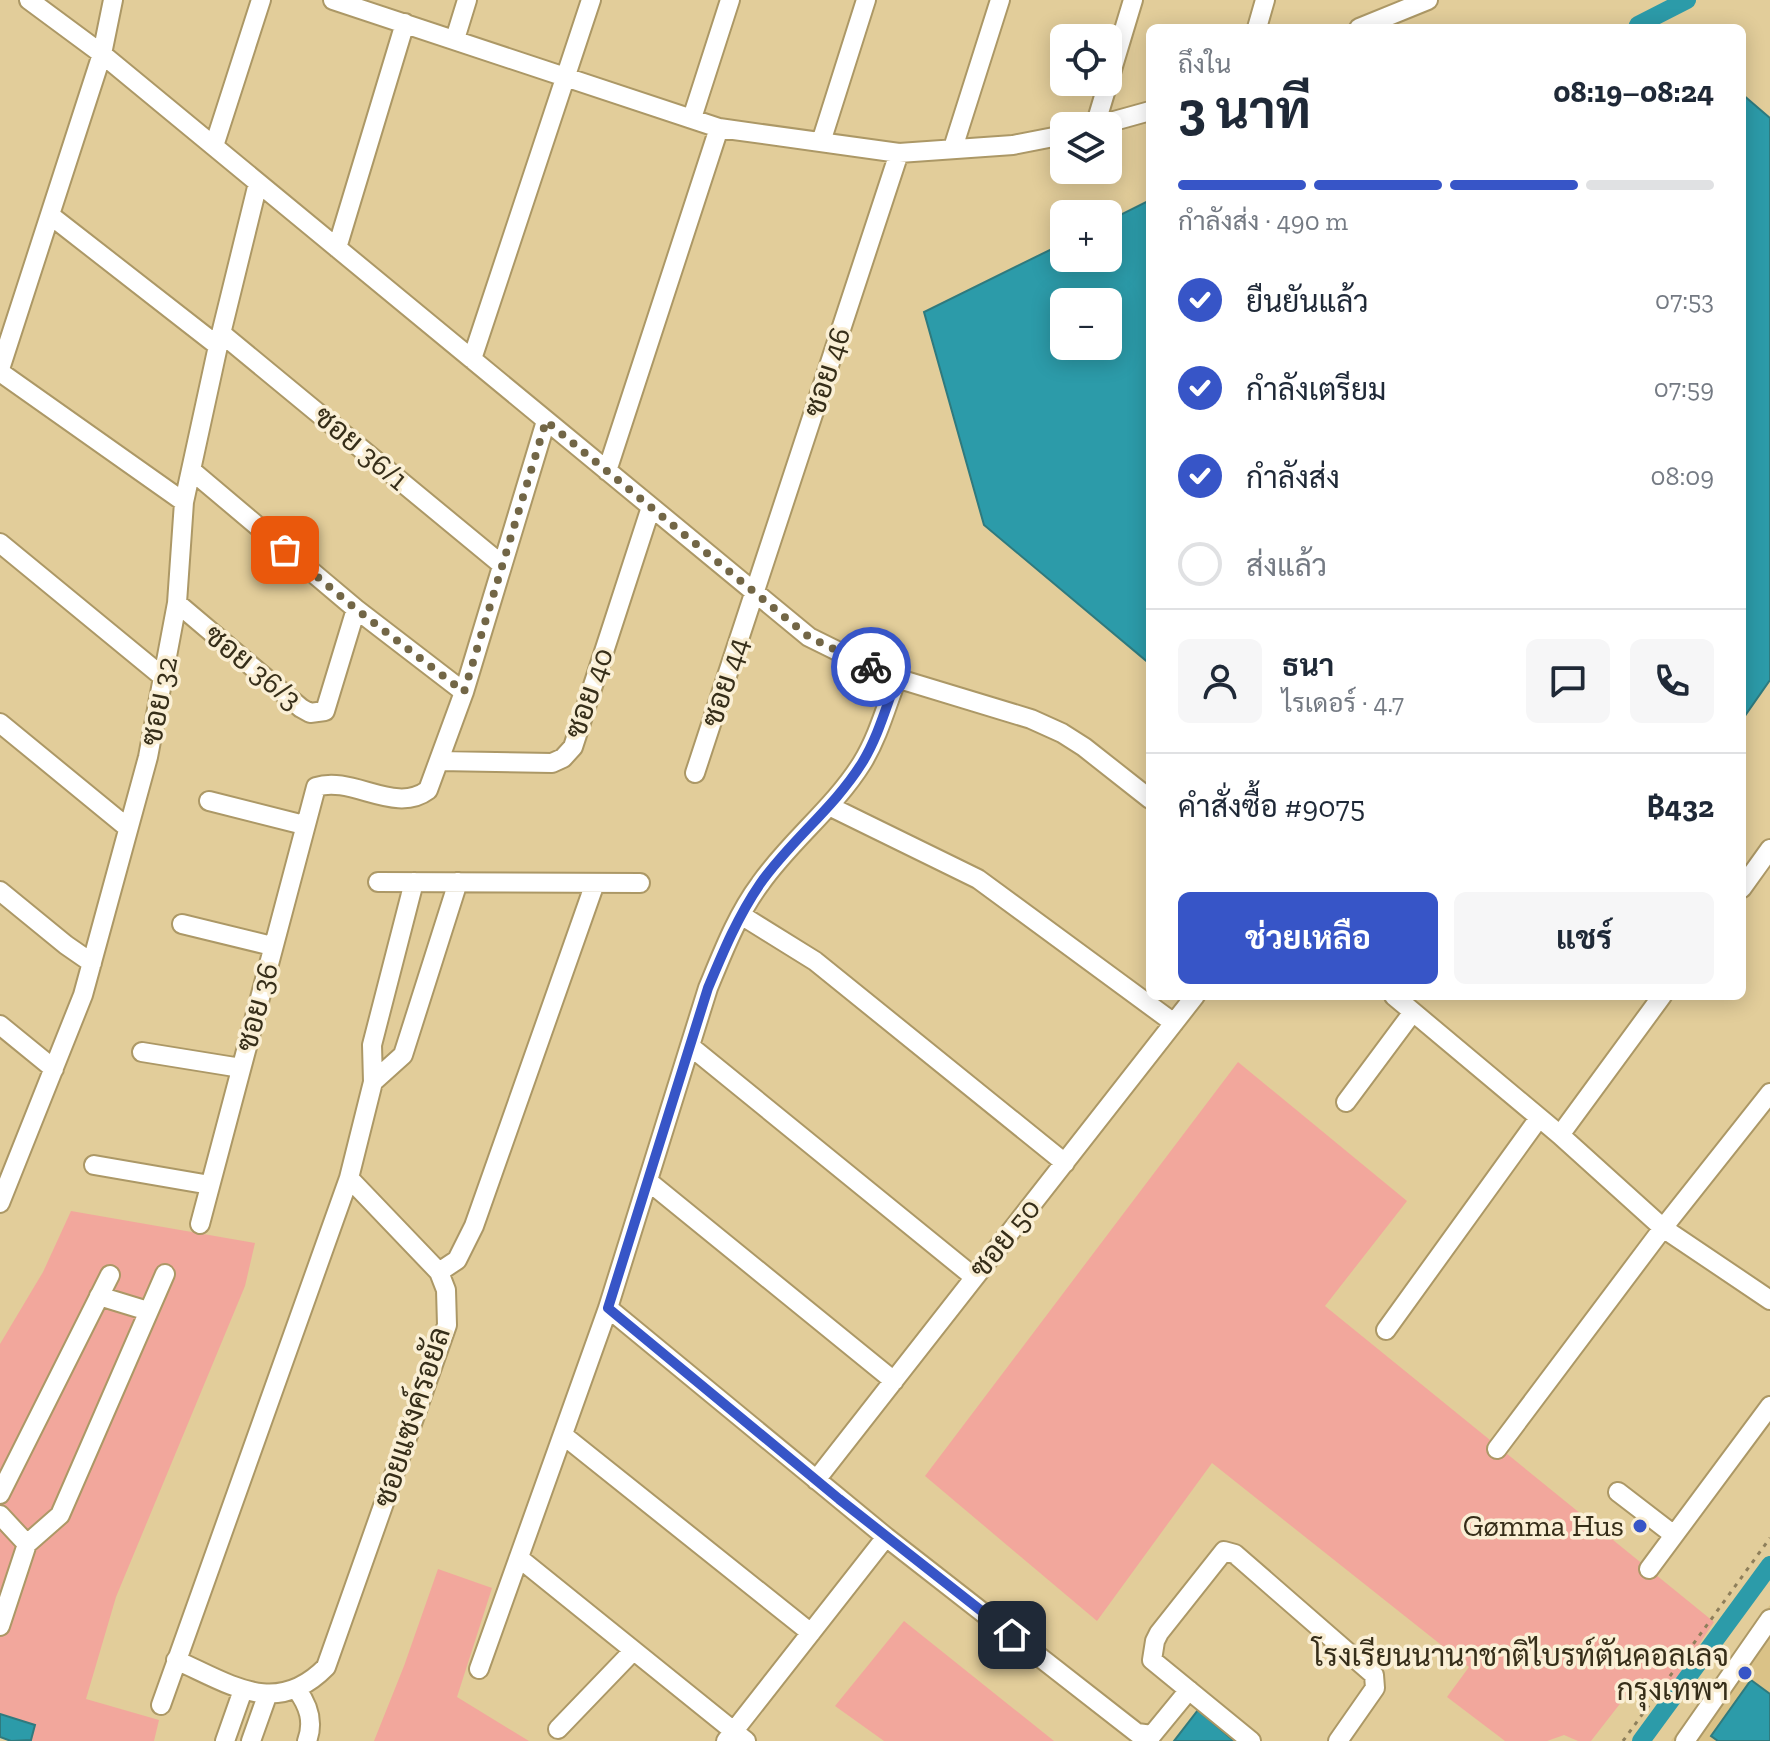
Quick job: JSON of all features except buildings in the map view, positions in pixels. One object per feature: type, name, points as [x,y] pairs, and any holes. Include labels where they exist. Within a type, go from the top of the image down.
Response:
[{"type":"street","points":[[29,0],[102,54],[809,637],[897,678],[1031,719],[1062,733],[1146,796]]},
{"type":"street","points":[[113,0],[102,54],[0,370],[184,502]]},
{"type":"street","points":[[214,146],[261,0]]},
{"type":"street","points":[[336,0],[719,128],[899,153],[1013,145],[1050,138]]},
{"type":"street","points":[[455,39],[467,0]]},
{"type":"street","points":[[472,359],[591,0]]},
{"type":"street","points":[[692,118],[730,0]]},
{"type":"street","points":[[821,142],[866,0]]},
{"type":"street","points":[[953,148],[1000,0]]},
{"type":"street","points":[[1100,112],[1133,0]]},
{"type":"street","points":[[1258,24],[1265,0]]},
{"type":"street","points":[[1366,24],[1395,7],[1428,0]]},
{"type":"street","points":[[337,248],[405,23]]},
{"type":"street","points":[[1122,119],[1146,112]]},
{"type":"street","points":[[607,471],[719,128]]},
{"type":"street","name":"ซอย 46","points":[[755,590],[899,153]]},
{"type":"street","name":"ซอย 32","points":[[0,1203],[6,1166],[54,1069],[92,963],[148,757],[177,603],[184,502],[219,339],[258,183]]},
{"type":"street","name":"ซอย 36/1","points":[[50,215],[219,339],[501,564]]},
{"type":"street","name":"ซอย 36","points":[[200,1224],[316,787],[335,784],[406,800],[428,790],[464,692],[546,421]]},
{"type":"street","points":[[191,470],[356,609],[464,692]]},
{"type":"street","name":"ซอย 40","points":[[439,761],[552,763],[563,758],[573,747],[651,507]]},
{"type":"street","points":[[0,543],[163,677]]},
{"type":"street","name":"ซอย 44","points":[[695,773],[755,590]]},
{"type":"street","name":"ซอย 36/3","points":[[177,603],[301,708],[318,714],[325,711],[356,609]]},
{"type":"street","points":[[479,1669],[608,1308],[713,975],[741,915],[768,874],[860,766],[872,744],[897,678]]},
{"type":"street","points":[[0,723],[128,828]]},
{"type":"street","points":[[209,801],[304,825]]},
{"type":"street","points":[[829,806],[978,879],[1174,1023]]},
{"type":"street","points":[[1746,882],[1770,849]]},
{"type":"street","points":[[378,882],[640,883]]},
{"type":"street","points":[[161,1705],[349,1178],[373,1082],[372,1045],[414,882]]},
{"type":"street","points":[[373,1082],[403,1055],[458,882]]},
{"type":"street","points":[[349,1178],[439,1272],[457,1260],[474,1226],[595,883]]},
{"type":"street","points":[[0,891],[92,963]]},
{"type":"street","points":[[741,915],[815,961],[1065,1163]]},
{"type":"street","name":"ซอย 36","points":[[182,924],[272,946]]},
{"type":"street","name":"ซอย 50","points":[[816,1480],[1192,1000]]},
{"type":"street","points":[[1399,1000],[1560,1135],[1663,1228],[1770,1300]]},
{"type":"street","points":[[1560,1135],[1659,1000]]},
{"type":"street","points":[[1346,1102],[1413,1012]]},
{"type":"street","points":[[0,1025],[54,1069]]},
{"type":"street","points":[[690,1046],[974,1277]]},
{"type":"street","name":"ซอย 36","points":[[142,1052],[241,1068]]},
{"type":"street","points":[[1497,1449],[1663,1228],[1770,1093]]},
{"type":"street","points":[[1386,1330],[1539,1118]]},
{"type":"street","points":[[94,1165],[210,1185]]},
{"type":"street","points":[[648,1181],[894,1381]]},
{"type":"street","name":"ซอยแซงค์รอยัล","points":[[176,1660],[243,1690],[267,1696],[297,1690],[311,1682],[326,1667],[447,1325],[446,1290],[439,1272]]},
{"type":"street","points":[[0,1626],[27,1544],[60,1515],[165,1274]]},
{"type":"street","points":[[0,1494],[110,1275]]},
{"type":"street","points":[[99,1296],[148,1311]]},
{"type":"street","points":[[608,1308],[886,1537],[1137,1733],[1152,1735],[1189,1690]]},
{"type":"street","points":[[1649,1569],[1770,1406]]},
{"type":"street","points":[[563,1435],[811,1633]]},
{"type":"street","points":[[1618,1492],[1674,1535]]},
{"type":"street","points":[[0,1515],[27,1544]]},
{"type":"street","points":[[519,1558],[735,1738],[886,1537]]},
{"type":"street","points":[[1251,1741],[1152,1660],[1155,1641],[1219,1553],[1229,1551],[1374,1675],[1375,1688],[1338,1741]]},
{"type":"street","points":[[1685,1741],[1770,1619]]},
{"type":"street","points":[[558,1729],[633,1651]]},
{"type":"street","points":[[225,1741],[243,1690]]},
{"type":"street","points":[[297,1690],[310,1715],[312,1729],[307,1741]]},
{"type":"street","points":[[251,1741],[267,1696]]},
{"type":"path","points":[[1623,1741],[1770,1538]]},
{"type":"shaded area","points":[[1238,1062],[1407,1201],[1325,1306],[1714,1622],[1663,1698],[1640,1678],[1591,1741],[1578,1741],[1564,1735],[1547,1741],[1505,1741],[1447,1697],[1469,1667],[1212,1463],[1097,1621],[925,1476]]},
{"type":"shaded area","points":[[71,1211],[255,1243],[245,1286],[116,1597],[86,1699],[159,1720],[154,1741],[23,1741],[31,1740],[34,1725],[0,1714],[0,1344],[43,1272]]},
{"type":"shaded area","points":[[438,1569],[492,1588],[457,1697],[529,1741],[374,1741]]},
{"type":"shaded area","name":"โรงเรียนนานาชาติไบรท์ตันคอลเลจ กรุงเทพฯ","points":[[1770,1605],[1770,1741],[1671,1741]]},
{"type":"shaded area","points":[[904,1621],[1054,1741],[884,1741],[835,1706]]},
{"type":"water","points":[[1746,97],[1770,118],[1770,680],[1746,714]]},
{"type":"water","points":[[1146,202],[1146,661],[984,525],[924,312],[1050,250],[1050,272],[1122,272],[1122,214]]},
{"type":"water","points":[[1751,1680],[1770,1694],[1770,1741],[1718,1741],[1711,1736]]},
{"type":"water","points":[[1198,1710],[1234,1741],[1174,1741]]},
{"type":"water","points":[[0,1714],[35,1725],[31,1740],[11,1741],[0,1737]]},
{"type":"waterway","points":[[1640,24],[1687,0]]},
{"type":"waterway","points":[[1641,1741],[1770,1565]]},
{"type":"way so far","points":[[285,550],[464,692],[546,421],[809,637],[871,667]]},
{"type":"place","name":"Gømma Hus","points":[[1640,1526]]},
{"type":"place","name":"โรงเรียนนานาชาติไบรท์ตันคอลเลจ กรุงเทพฯ","points":[[1745,1673]]},
{"type":"route","points":[[871,667],[897,678],[872,744],[860,766],[829,806],[760,884],[723,950],[708,988],[608,1308],[839,1499],[1012,1635]]}]
